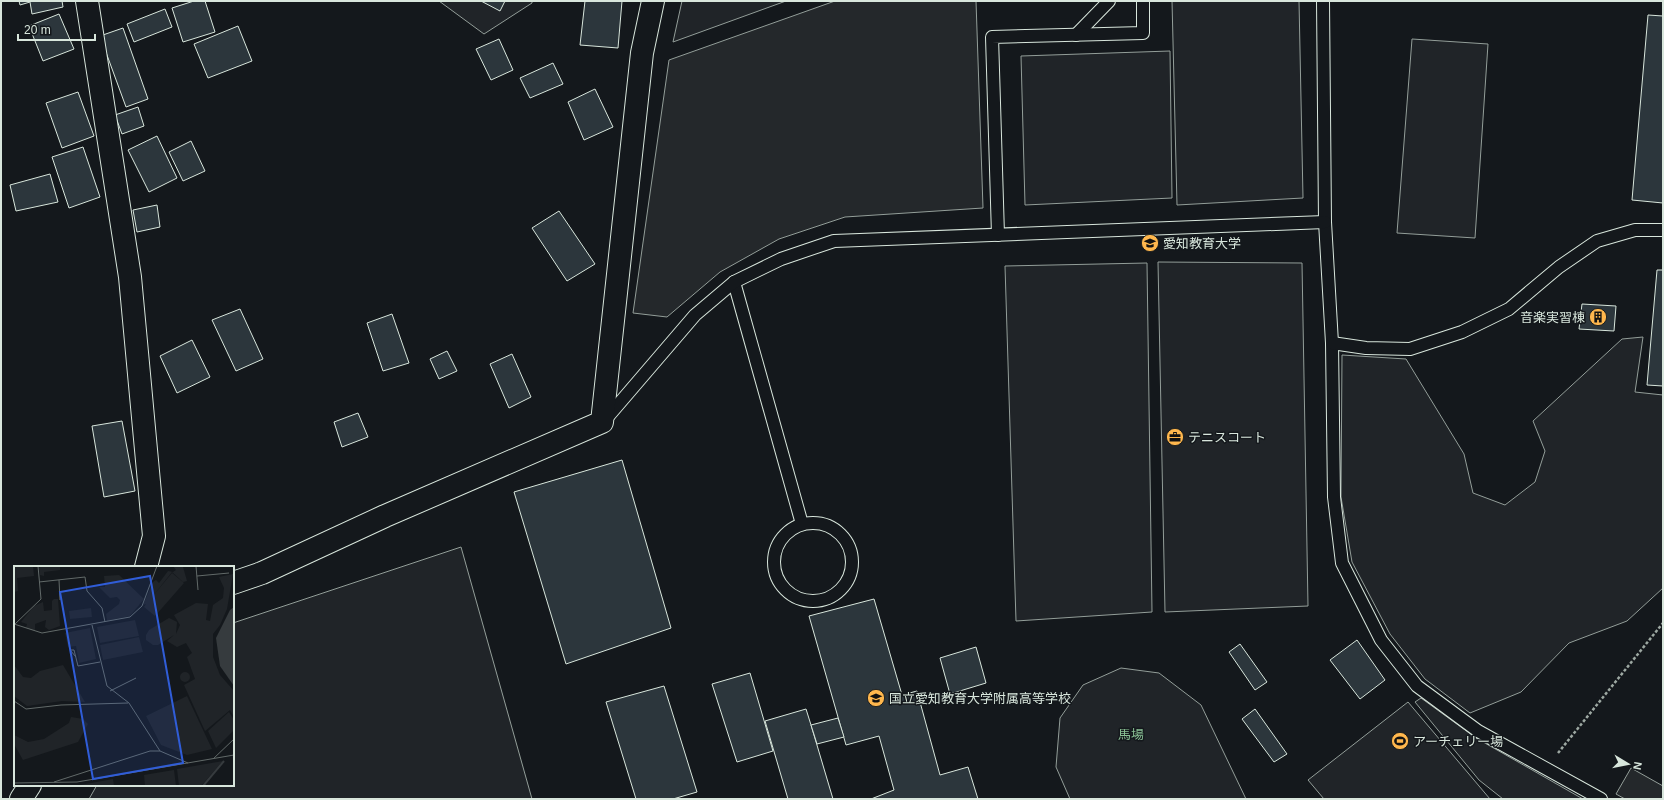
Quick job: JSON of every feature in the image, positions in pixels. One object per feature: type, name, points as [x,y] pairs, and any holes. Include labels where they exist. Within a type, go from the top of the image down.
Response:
[{"type":"street","points":[[87,1],[130,277],[154,536],[146,566]]},
{"type":"street","points":[[234,583],[262,573],[385,516],[579,434],[602,422],[642,53],[653,1]]},
{"type":"street","points":[[21,799],[29,786]]},
{"type":"lane","points":[[1076,35],[1109,1]]},
{"type":"lane","points":[[998,235],[992,37],[1142,33],[1143,1]]},
{"type":"lane","points":[[1323,1],[1325,222],[1332,343],[1334,497],[1342,563],[1381,640],[1417,686],[1478,731],[1601,799]]},
{"type":"lane","points":[[602,422],[695,315],[734,282],[781,259],[834,241],[1325,222]]},
{"type":"lane","points":[[1332,343],[1366,348],[1410,349],[1462,332],[1509,309],[1559,267],[1597,241],[1635,230],[1663,230]]},
{"type":"lane","points":[[734,282],[802,524]]},
{"type":"lane","points":[[816,523],[829,526],[840,533],[848,544],[852,557],[852,571],[846,584],[837,593],[825,600],[813,602],[800,599],[790,594],[781,585],[776,574],[774,561],[776,549],[782,538],[791,529],[802,524],[816,523]]},
{"type":"path","points":[[1546,768],[1663,623]]},
{"type":"green space","points":[[439,1],[532,1],[532,3],[484,34]]},
{"type":"green space","points":[[682,1],[786,1],[673,42]]},
{"type":"green space","points":[[1172,1],[1299,1],[1303,198],[1177,205]]},
{"type":"green space","points":[[1412,39],[1488,44],[1475,238],[1397,233]]},
{"type":"green space","points":[[1170,51],[1172,198],[1025,205],[1021,56]]},
{"type":"green space","points":[[1158,262],[1302,263],[1308,606],[1165,612]]},
{"type":"green space","points":[[1147,263],[1152,612],[1016,621],[1005,266]]},
{"type":"green space","points":[[1643,337],[1635,392],[1663,395],[1663,588],[1627,621],[1569,643],[1521,692],[1470,713],[1425,679],[1390,634],[1352,562],[1341,497],[1342,355],[1406,359],[1464,454],[1473,493],[1505,505],[1535,482],[1545,451],[1533,421],[1622,339]]},
{"type":"green space","points":[[461,547],[532,799],[89,799],[96,786],[234,786],[234,623]]},
{"type":"green space","name":"馬場","points":[[1121,668],[1159,673],[1201,705],[1246,799],[1070,799],[1056,767],[1060,718],[1083,685]]},
{"type":"green space","points":[[1421,698],[1476,738],[1583,799],[1503,799],[1479,780],[1415,702]]},
{"type":"green space","name":"アーチェリー場","points":[[1408,702],[1490,799],[1324,799],[1308,780]]},
{"type":"shaded area","points":[[835,1],[976,1],[983,208],[845,217],[779,239],[720,272],[667,317],[633,313],[669,60]]},
{"type":"shaded area","points":[[1631,768],[1663,786],[1663,799],[1625,799],[1616,794]]},
{"type":"building","points":[[19,1],[62,1],[63,7],[32,14],[30,2],[20,5]]},
{"type":"building","points":[[194,1],[205,1],[215,32],[183,42],[172,8]]},
{"type":"building","points":[[481,1],[505,1],[500,11]]},
{"type":"building","points":[[585,1],[622,1],[618,48],[580,45]]},
{"type":"building","points":[[165,9],[172,27],[134,42],[127,24]]},
{"type":"building","points":[[59,14],[74,49],[43,61],[29,26]]},
{"type":"building","points":[[1648,15],[1663,16],[1663,203],[1632,200]]},
{"type":"building","points":[[238,26],[252,61],[208,78],[194,44]]},
{"type":"building","points":[[123,28],[148,99],[126,107],[100,36]]},
{"type":"building","points":[[499,39],[513,70],[491,80],[476,49]]},
{"type":"building","points":[[553,63],[563,84],[530,98],[520,78]]},
{"type":"building","points":[[595,89],[613,127],[584,140],[568,102]]},
{"type":"building","points":[[78,92],[94,136],[62,148],[46,103]]},
{"type":"building","points":[[138,107],[144,126],[122,134],[115,115]]},
{"type":"building","points":[[157,136],[177,178],[149,192],[128,150]]},
{"type":"building","points":[[191,141],[205,171],[183,181],[169,152]]},
{"type":"building","points":[[83,147],[100,197],[69,208],[52,157]]},
{"type":"building","points":[[50,174],[58,202],[16,211],[10,185]]},
{"type":"building","points":[[157,205],[160,227],[137,232],[133,210]]},
{"type":"building","points":[[559,211],[595,264],[567,281],[532,228]]},
{"type":"building","points":[[1657,270],[1663,270],[1663,386],[1647,385]]},
{"type":"building","name":"音楽実習棟","points":[[1582,304],[1616,306],[1614,331],[1579,329]]},
{"type":"building","points":[[240,309],[263,359],[236,371],[212,320]]},
{"type":"building","points":[[392,314],[409,363],[383,371],[367,323]]},
{"type":"building","points":[[192,340],[210,377],[177,393],[160,356]]},
{"type":"building","points":[[447,351],[457,371],[439,379],[430,359]]},
{"type":"building","points":[[512,354],[531,397],[509,408],[490,364]]},
{"type":"building","points":[[358,413],[368,437],[342,447],[334,422]]},
{"type":"building","points":[[122,421],[135,491],[104,497],[92,426]]},
{"type":"building","points":[[622,460],[671,628],[566,664],[514,492]]},
{"type":"building","points":[[874,599],[902,695],[917,691],[940,775],[968,767],[978,799],[871,799],[894,790],[879,736],[846,745],[809,616]]},
{"type":"building","points":[[1357,640],[1385,680],[1360,699],[1330,660]]},
{"type":"building","points":[[1240,644],[1267,682],[1255,690],[1229,652]]},
{"type":"building","points":[[976,647],[986,683],[950,694],[940,658]]},
{"type":"building","points":[[750,673],[773,751],[737,762],[712,684]]},
{"type":"building","points":[[664,686],[697,792],[673,799],[636,799],[606,702]]},
{"type":"building","points":[[806,709],[833,799],[788,799],[765,721]]},
{"type":"building","points":[[1255,709],[1287,754],[1274,762],[1242,719]]},
{"type":"building","points":[[838,718],[844,737],[817,744],[811,725]]},
{"type":"place","name":"愛知教育大学","points":[[1150,243]]},
{"type":"place","name":"音楽実習棟","points":[[1598,317]]},
{"type":"place","name":"テニスコート","points":[[1175,437]]},
{"type":"place","name":"国立愛知教育大学附属高等学校","points":[[876,698]]},
{"type":"place","name":"アーチェリー場","points":[[1400,741]]}]
